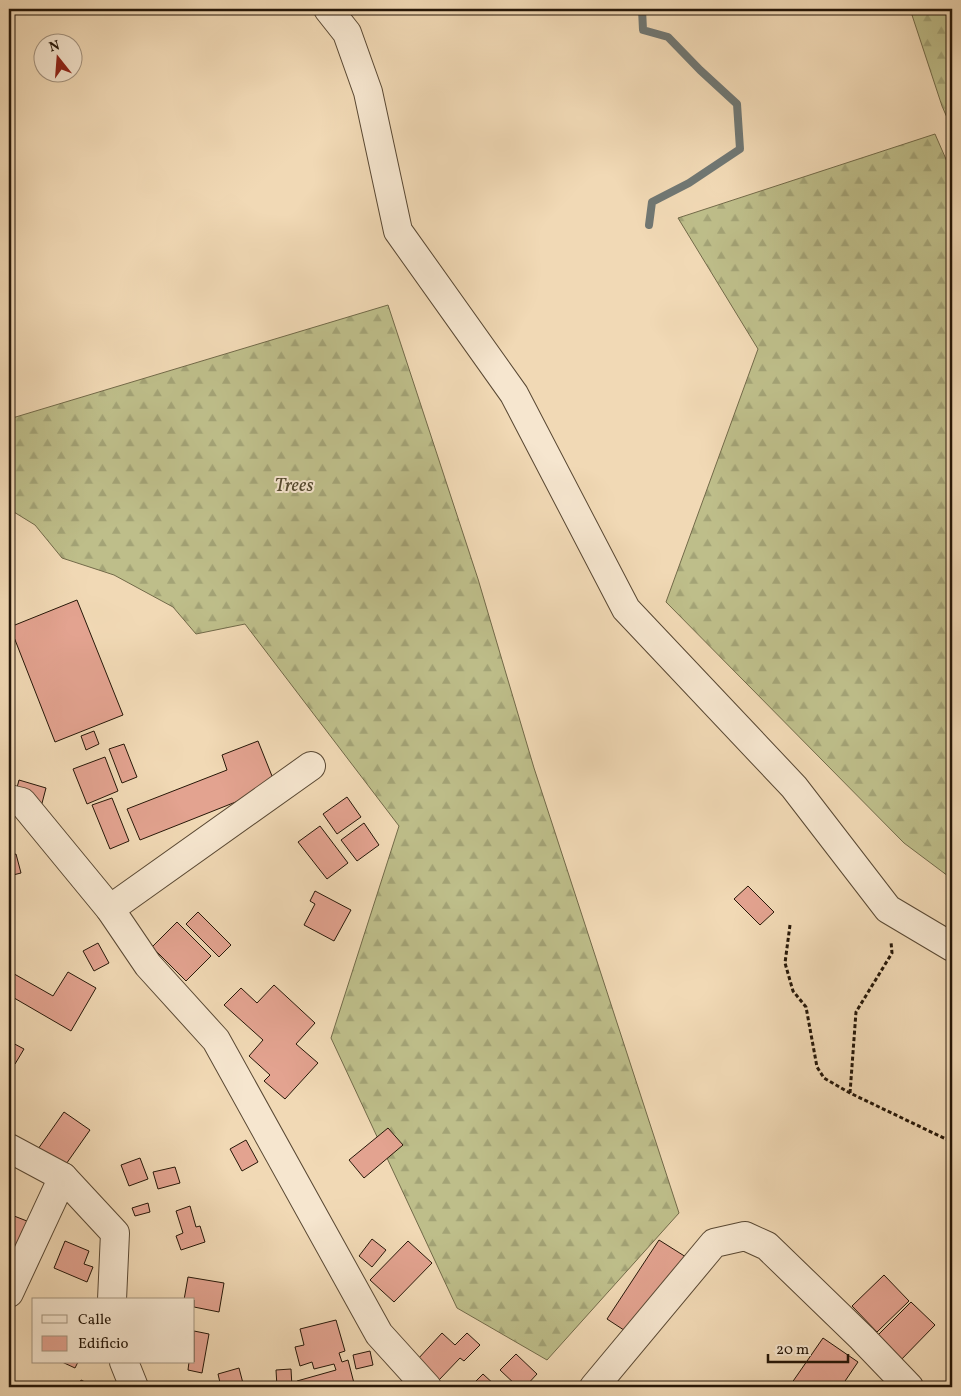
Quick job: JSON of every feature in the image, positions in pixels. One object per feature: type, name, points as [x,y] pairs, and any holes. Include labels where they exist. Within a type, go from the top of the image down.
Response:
[{"type":"street","points":[[328,9],[347,33],[368,92],[398,231],[514,394],[626,609],[794,786],[888,909],[952,947]]},
{"type":"street","points":[[110,909],[311,766]]},
{"type":"street","points":[[9,800],[22,802],[110,909],[148,966],[216,1040],[379,1334],[428,1387]]},
{"type":"street","points":[[9,1148],[63,1177],[115,1233],[112,1298]]},
{"type":"street","points":[[9,1293],[63,1177]]},
{"type":"street","points":[[594,1387],[714,1243],[745,1236],[767,1246],[862,1338],[909,1387]]},
{"type":"street","points":[[125,1364],[134,1387]]},
{"type":"path","points":[[850,1093],[856,1012],[892,952],[888,909]]},
{"type":"path","points":[[790,926],[785,963],[793,991],[806,1007],[817,1067],[824,1078],[850,1093],[952,1142]]},
{"type":"green space","points":[[910,9],[952,9],[952,129],[942,106]]},
{"type":"green space","points":[[935,134],[952,173],[952,879],[904,843],[666,602],[758,349],[678,218]]},
{"type":"green space","name":"Trees","points":[[388,305],[478,579],[534,768],[679,1213],[547,1360],[457,1308],[331,1038],[399,826],[245,624],[196,634],[173,607],[114,575],[62,558],[35,525],[9,509],[9,419]]},
{"type":"building","points":[[77,600],[123,715],[55,742],[10,627]]},
{"type":"building","points":[[94,731],[99,744],[86,750],[81,736]]},
{"type":"building","points":[[258,741],[276,786],[140,840],[127,809],[227,770],[222,755]]},
{"type":"building","points":[[124,744],[137,777],[122,783],[109,749]]},
{"type":"building","points":[[105,757],[118,791],[87,804],[73,769]]},
{"type":"building","points":[[19,780],[46,788],[41,807],[14,799]]},
{"type":"building","points":[[347,797],[361,817],[337,834],[323,814]]},
{"type":"building","points":[[112,798],[129,841],[110,849],[92,805]]},
{"type":"building","points":[[364,823],[379,845],[357,861],[341,840]]},
{"type":"building","points":[[320,826],[348,863],[327,879],[298,842]]},
{"type":"building","points":[[16,854],[21,873],[9,876],[9,856]]},
{"type":"building","points":[[748,886],[774,912],[760,925],[734,899]]},
{"type":"building","points":[[315,891],[351,910],[334,941],[304,925],[315,904],[310,901]]},
{"type":"building","points":[[198,912],[231,945],[219,957],[186,924]]},
{"type":"building","points":[[177,922],[211,956],[186,981],[152,947]]},
{"type":"building","points":[[98,943],[109,963],[94,971],[83,951]]},
{"type":"building","points":[[9,971],[53,996],[68,972],[96,988],[71,1031],[9,995]]},
{"type":"building","points":[[274,985],[315,1023],[296,1044],[318,1063],[285,1099],[264,1081],[270,1075],[249,1056],[263,1040],[224,1005],[241,988],[257,1003]]},
{"type":"building","points":[[9,1041],[24,1049],[15,1064],[9,1061]]},
{"type":"building","points":[[64,1112],[90,1130],[64,1167],[38,1149]]},
{"type":"building","points":[[388,1128],[403,1145],[364,1178],[349,1160]]},
{"type":"building","points":[[246,1140],[258,1162],[242,1171],[230,1149]]},
{"type":"building","points":[[140,1158],[148,1179],[129,1186],[121,1165]]},
{"type":"building","points":[[175,1167],[180,1183],[158,1189],[153,1172]]},
{"type":"building","points":[[148,1203],[150,1212],[135,1216],[132,1208]]},
{"type":"building","points":[[190,1206],[196,1227],[200,1226],[205,1242],[181,1250],[176,1236],[183,1233],[176,1211]]},
{"type":"building","points":[[9,1214],[32,1223],[22,1248],[9,1243]]},
{"type":"building","points":[[372,1239],[386,1250],[372,1267],[359,1256]]},
{"type":"building","points":[[659,1240],[686,1257],[633,1336],[607,1319]]},
{"type":"building","points":[[65,1241],[89,1251],[84,1264],[93,1267],[87,1282],[54,1268]]},
{"type":"building","points":[[408,1241],[432,1263],[394,1302],[370,1280]]},
{"type":"building","points":[[884,1275],[909,1301],[877,1332],[852,1306]]},
{"type":"building","points":[[188,1277],[224,1283],[219,1312],[195,1307],[195,1298],[184,1298]]},
{"type":"building","points":[[911,1302],[935,1325],[896,1365],[872,1341]]},
{"type":"building","points":[[336,1320],[345,1351],[339,1353],[342,1362],[348,1360],[355,1387],[328,1387],[327,1384],[316,1387],[299,1387],[297,1381],[336,1370],[334,1364],[314,1369],[312,1362],[300,1366],[295,1347],[304,1345],[300,1329]]},
{"type":"building","points":[[195,1331],[209,1334],[202,1373],[188,1370],[189,1364],[195,1364]]},
{"type":"building","points":[[442,1333],[455,1345],[467,1333],[480,1345],[464,1361],[460,1358],[439,1380],[417,1360]]},
{"type":"building","points":[[823,1338],[858,1362],[841,1387],[789,1387]]},
{"type":"building","points":[[370,1351],[373,1365],[356,1369],[353,1355]]},
{"type":"building","points":[[516,1354],[537,1374],[525,1387],[518,1387],[500,1370]]},
{"type":"building","points":[[66,1364],[77,1364],[75,1368]]},
{"type":"building","points":[[239,1368],[244,1387],[221,1387],[218,1374]]},
{"type":"building","points":[[291,1369],[292,1387],[277,1387],[276,1370]]},
{"type":"building","points":[[483,1374],[497,1387],[470,1387]]},
{"type":"building","points":[[81,1380],[95,1387],[78,1387]]},
{"type":"waterway","points":[[642,9],[643,30],[668,37],[737,104],[740,149],[689,183],[652,202],[649,225]]}]
